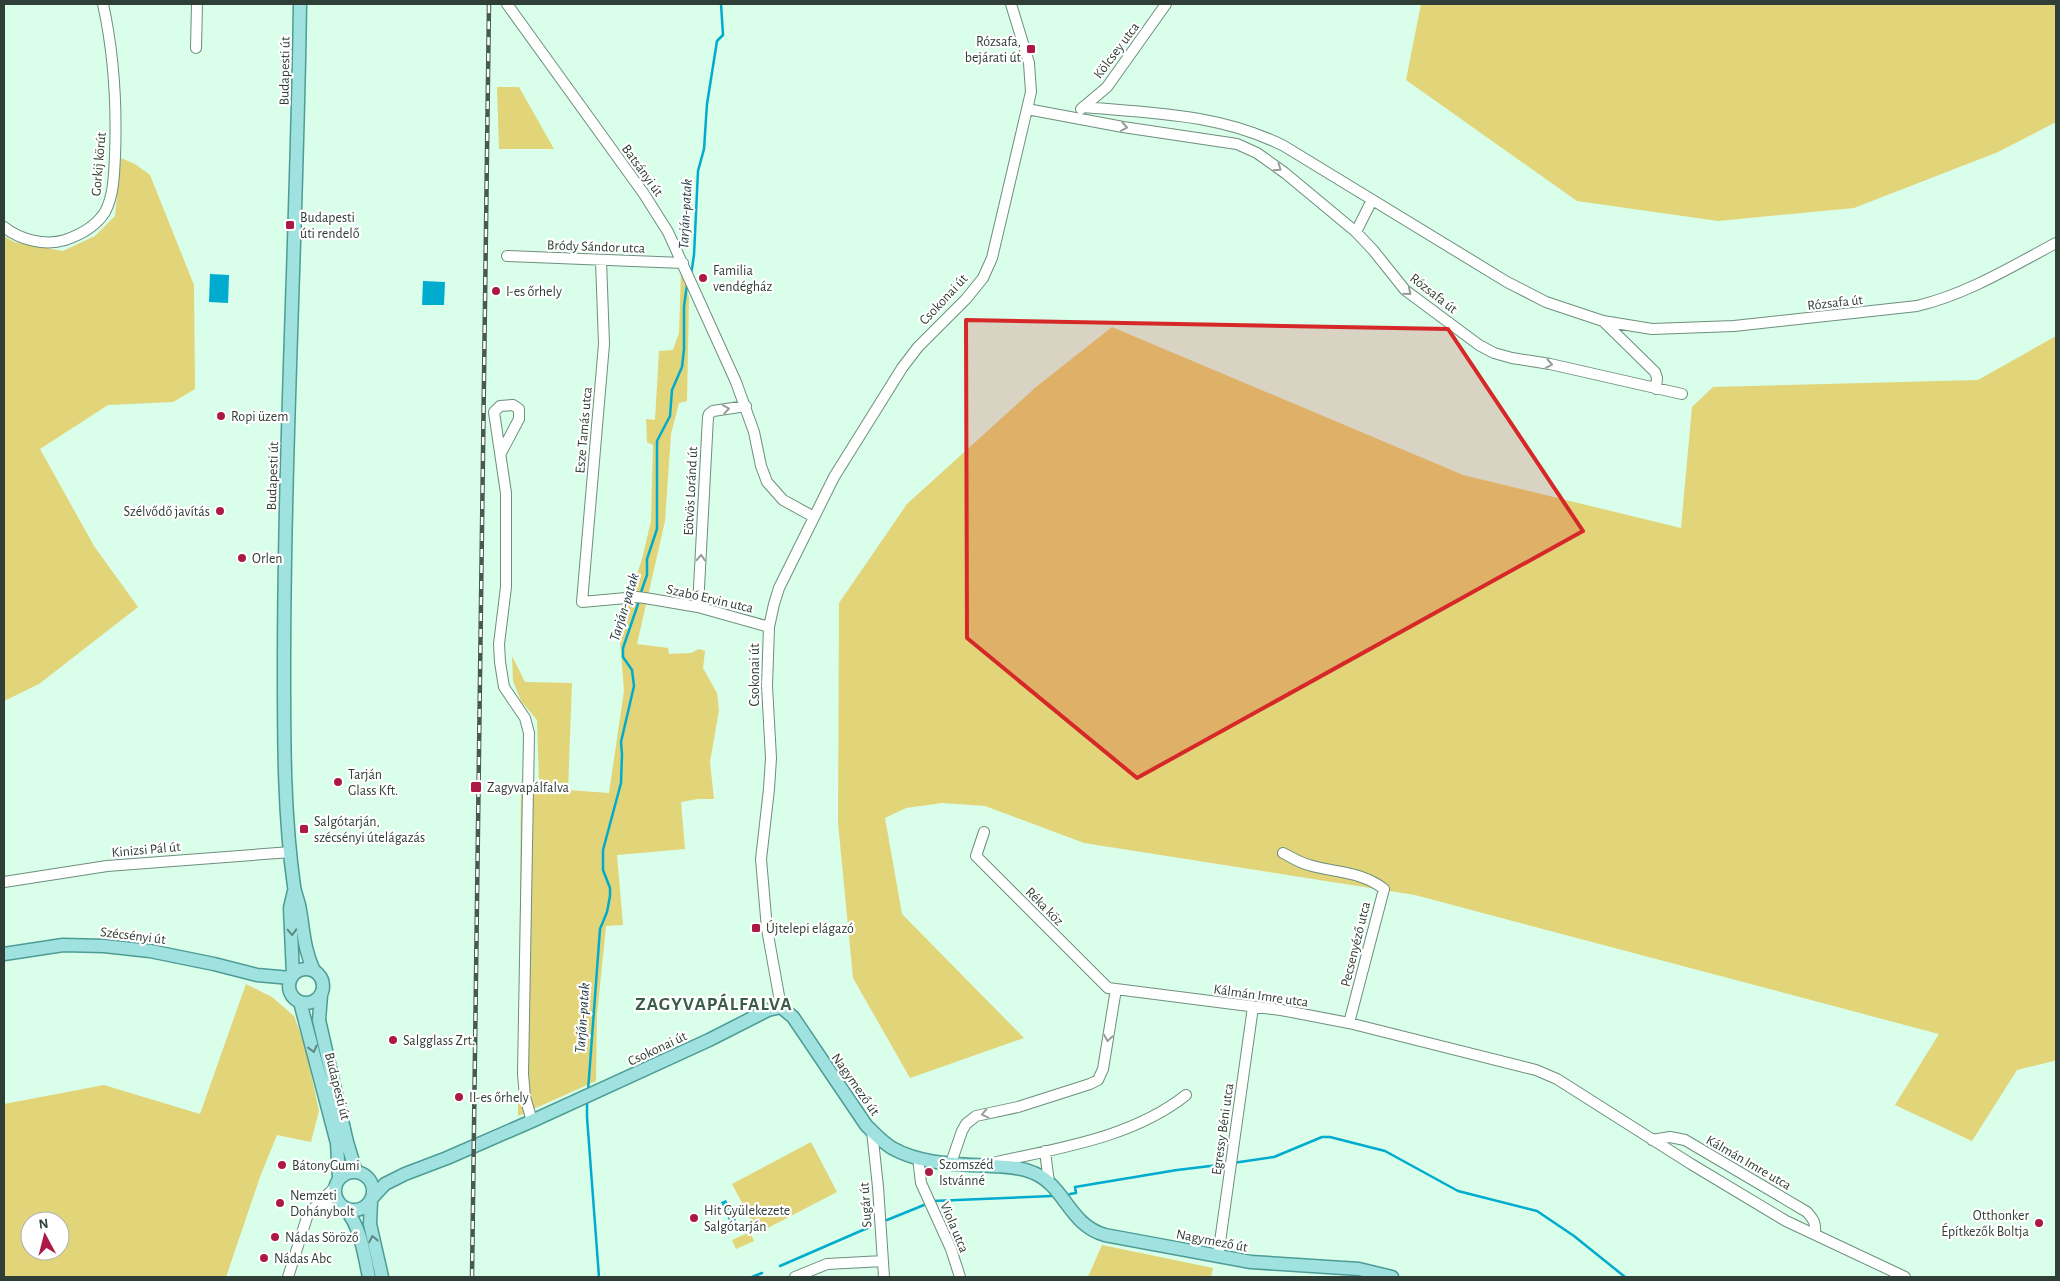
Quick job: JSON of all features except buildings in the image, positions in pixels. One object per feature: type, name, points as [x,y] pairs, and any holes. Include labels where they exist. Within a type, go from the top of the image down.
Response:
[{"type":"main road","name":"Budapesti út","points":[[300,4],[298,158],[286,501],[284,630],[286,785],[294,888],[300,908],[306,954],[314,971]]},
{"type":"main road","name":"Budapesti út","points":[[292,977],[290,908],[294,888]]},
{"type":"main road","name":"Szécsényi út","points":[[4,954],[63,945],[104,946],[150,951],[257,975],[292,977]]},
{"type":"main road","points":[[305,969],[314,971],[322,979],[323,990],[321,995],[312,1002],[300,1002],[290,992],[292,977],[305,969]]},
{"type":"main road","name":"Szécsényi út","points":[[257,975],[290,992]]},
{"type":"main road","name":"Budapesti út","points":[[321,995],[319,1020],[347,1142],[356,1172]]},
{"type":"main road","name":"Budapesti út","points":[[300,1002],[337,1143],[337,1183]]},
{"type":"main road","name":"Csokonai út","points":[[405,1174],[532,1122],[709,1040],[768,1010],[781,1007]]},
{"type":"main road","name":"Nagymező út","points":[[781,1007],[793,1016],[832,1077],[872,1131],[891,1147],[918,1158],[1027,1170],[1049,1183],[1078,1220],[1094,1232],[1251,1262],[1360,1269],[1392,1277]]},
{"type":"main road","points":[[369,1277],[357,1230],[335,1195],[337,1183],[348,1173],[356,1172],[369,1178],[405,1174]]},
{"type":"main road","points":[[342,1206],[354,1211],[362,1209],[385,1184],[405,1174]]},
{"type":"main road","points":[[369,1178],[373,1187],[370,1224],[382,1277]]},
{"type":"street","name":"Gorkij körút","points":[[4,227],[21,238],[56,242],[79,235],[88,229],[97,222],[108,204],[114,175],[116,111],[113,60],[103,4]]},
{"type":"street","points":[[196,48],[197,4]]},
{"type":"street","name":"Csokonai út","points":[[781,1007],[767,929],[761,868],[771,758],[767,686],[769,627],[779,588],[834,477],[902,368],[918,347],[966,299],[989,267],[997,244],[1027,109],[1031,80],[1029,63],[1010,4]]},
{"type":"street","name":"Kölcsey utca","points":[[1083,107],[1107,87],[1166,4]]},
{"type":"street","name":"Batsányi út","points":[[510,5],[644,194],[668,232],[697,293],[746,406],[756,438],[761,466],[767,482],[783,500],[814,516]]},
{"type":"street","points":[[1076,118],[1083,107]]},
{"type":"street","name":"Rózsafa út","points":[[1083,107],[1205,119],[1241,127],[1284,146],[1507,282],[1546,302],[1603,321],[1652,329],[1734,326],[1917,306],[1934,302],[1968,289],[2056,244]]},
{"type":"street","name":"Rózsafa út","points":[[1027,109],[1237,144],[1257,153],[1285,173],[1356,232],[1405,290],[1479,345],[1494,353],[1512,358],[1635,382],[1656,389],[1682,394]]},
{"type":"street","points":[[1356,232],[1372,200]]},
{"type":"street","name":"Bródy Sándor utca","points":[[507,256],[601,260],[685,267]]},
{"type":"street","name":"Esze Tamás utca","points":[[582,602],[604,344],[601,260]]},
{"type":"street","name":"Rózsafa út","points":[[1603,321],[1655,372],[1657,378],[1656,389]]},
{"type":"street","name":"Eötvös Loránd út","points":[[698,607],[708,417],[713,412],[746,406]]},
{"type":"street","points":[[501,453],[506,492],[506,587],[499,644],[500,662],[504,688],[526,718],[528,726],[529,781],[523,1074],[525,1097],[532,1122]]},
{"type":"street","name":"Szabó Ervin utca","points":[[582,602],[641,598],[698,607],[769,627]]},
{"type":"street","name":"Réka köz","points":[[984,832],[976,856],[1108,988],[1116,989]]},
{"type":"street","name":"Kinizsi Pál út","points":[[4,882],[71,870],[133,863],[291,852]]},
{"type":"street","name":"Pecsenyéző utca","points":[[1283,853],[1308,865],[1351,873],[1376,882],[1384,889],[1349,1023]]},
{"type":"street","points":[[951,1163],[962,1131],[966,1124],[976,1116],[1018,1107],[1098,1080],[1104,1069],[1116,989]]},
{"type":"street","name":"Kálmán Imre utca","points":[[1116,989],[1281,1010],[1349,1023],[1506,1062],[1548,1075],[1786,1221],[1905,1277]]},
{"type":"street","name":"Egressy Béni utca","points":[[1218,1256],[1253,1007]]},
{"type":"street","name":"Nagymező út","points":[[982,1166],[1086,1141],[1140,1122],[1167,1108],[1186,1095]]},
{"type":"street","name":"Sugár út","points":[[872,1131],[884,1277]]},
{"type":"street","name":"Kálmán Imre utca","points":[[1652,1140],[1670,1137],[1685,1140],[1807,1212],[1814,1219],[1816,1234]]},
{"type":"street","points":[[1045,1151],[1049,1183]]},
{"type":"street","name":"Viola utca","points":[[918,1158],[921,1183],[951,1249],[960,1277]]},
{"type":"street","points":[[288,1277],[308,1214],[337,1183]]},
{"type":"street","points":[[314,1207],[334,1203],[342,1206]]},
{"type":"street","points":[[795,1277],[827,1264],[883,1261]]},
{"type":"highlighted area","points":[[966,320],[1448,329],[1583,531],[1137,778],[967,638]]},
{"type":"shaded area","points":[[1421,4],[2056,4],[2056,122],[1998,152],[1854,208],[1718,221],[1577,201],[1406,80]]},
{"type":"shaded area","points":[[497,87],[519,87],[554,149],[499,149]]},
{"type":"shaded area","points":[[121,158],[135,164],[150,175],[194,285],[195,389],[173,402],[108,405],[40,449],[94,546],[138,607],[39,684],[4,701],[4,236],[14,242],[63,251],[95,236],[115,216]]},
{"type":"shaded area","points":[[681,272],[689,297],[687,401],[679,403],[671,434],[665,521],[637,644],[668,648],[669,654],[691,653],[699,649],[705,651],[703,668],[717,693],[719,710],[710,762],[714,799],[681,802],[685,849],[617,855],[623,925],[606,926],[597,1015],[596,1081],[518,1116],[521,782],[539,784],[537,720],[521,701],[513,681],[512,656],[525,682],[572,683],[568,790],[609,793],[624,691],[620,641],[626,620],[627,605],[642,559],[651,521],[653,445],[647,442],[646,419],[655,420],[659,351],[673,350],[679,333]]},
{"type":"shaded area","points":[[1112,327],[1463,475],[1681,528],[1692,407],[1713,387],[1978,380],[2056,336],[2056,1058],[2054,1061],[2017,1070],[1972,1141],[1895,1105],[1939,1034],[1415,895],[1084,843],[985,806],[942,803],[906,808],[885,818],[902,914],[1024,1038],[910,1078],[853,978],[838,823],[839,603],[907,504],[1036,387]]},
{"type":"shaded area","points":[[246,984],[272,997],[294,1016],[305,1046],[319,1111],[311,1142],[277,1135],[260,1177],[226,1277],[4,1277],[4,1104],[104,1085],[200,1114]]},
{"type":"shaded area","points":[[811,1142],[837,1192],[758,1233],[732,1184]]},
{"type":"shaded area","points":[[750,1232],[754,1241],[736,1249],[732,1240]]},
{"type":"shaded area","points":[[1102,1245],[1213,1268],[1211,1277],[1088,1277]]},
{"type":"water","points":[[210,274],[229,275],[228,303],[209,302]]},
{"type":"water","points":[[423,281],[445,282],[444,305],[422,305]]},
{"type":"water","points":[[726,1200],[737,1222],[731,1225],[721,1202]]},
{"type":"waterway","name":"Tarján-patak","points":[[691,275],[694,255],[698,171],[704,149],[707,104],[717,41],[723,35],[721,4]]},
{"type":"waterway","name":"Tarján-patak","points":[[640,595],[647,575],[647,559],[657,529],[657,441],[670,416],[672,390],[682,367],[684,306],[687,285]]},
{"type":"waterway","name":"Tarján-patak","points":[[588,1091],[600,929],[607,912],[610,896],[610,888],[603,870],[603,850],[621,783],[621,742],[634,686],[632,670],[623,657],[623,648],[639,601]]},
{"type":"waterway","name":"Tarján-patak","points":[[587,1099],[599,1277]]},
{"type":"waterway","points":[[1233,1163],[1274,1157],[1322,1137],[1330,1137],[1385,1151],[1458,1191],[1537,1211],[1574,1236],[1625,1277]]},
{"type":"waterway","points":[[1070,1194],[1076,1193],[1075,1187],[1177,1170],[1227,1164]]},
{"type":"waterway","points":[[933,1201],[1052,1196]]},
{"type":"waterway","points":[[887,1220],[924,1205]]},
{"type":"waterway","points":[[780,1266],[872,1226]]},
{"type":"waterway","points":[[752,1277],[762,1273]]},
{"type":"railway","points":[[472,1277],[489,4]]},
{"type":"place","name":"Rózsafa, bejárati út","points":[[1031,49]]},
{"type":"place","name":"Budapesti úti rendelő","points":[[290,225]]},
{"type":"place","name":"Familia vendégház","points":[[703,278]]},
{"type":"place","name":"I-es őrhely","points":[[496,291]]},
{"type":"place","name":"Ropi üzem","points":[[221,416]]},
{"type":"place","name":"Szélvődő javítás","points":[[220,511]]},
{"type":"place","name":"Orlen","points":[[242,558]]},
{"type":"place","name":"Tarján Glass Kft.","points":[[338,782]]},
{"type":"place","name":"Zagyvapálfalva","points":[[476,787]]},
{"type":"place","name":"Salgótarján, szécsényi útelágazás","points":[[304,829]]},
{"type":"place","name":"Újtelepi elágazó","points":[[756,928]]},
{"type":"place","name":"Salgglass Zrt.","points":[[393,1040]]},
{"type":"place","name":"II-es őrhely","points":[[459,1097]]},
{"type":"place","name":"BátonyGumi","points":[[282,1165]]},
{"type":"place","name":"Szomszéd Istvánné","points":[[929,1172]]},
{"type":"place","name":"Nemzeti Dohánybolt","points":[[280,1203]]},
{"type":"place","name":"Hit Gyülekezete Salgótarján","points":[[694,1218]]},
{"type":"place","name":"Otthonker Építkezők Boltja","points":[[2039,1223]]},
{"type":"place","name":"Nádas Söröző","points":[[275,1237]]},
{"type":"place","name":"Nádas Abc","points":[[264,1258]]},
{"type":"district","name":"ZAGYVAPÁLFALVA","points":[[714,1003]]}]
